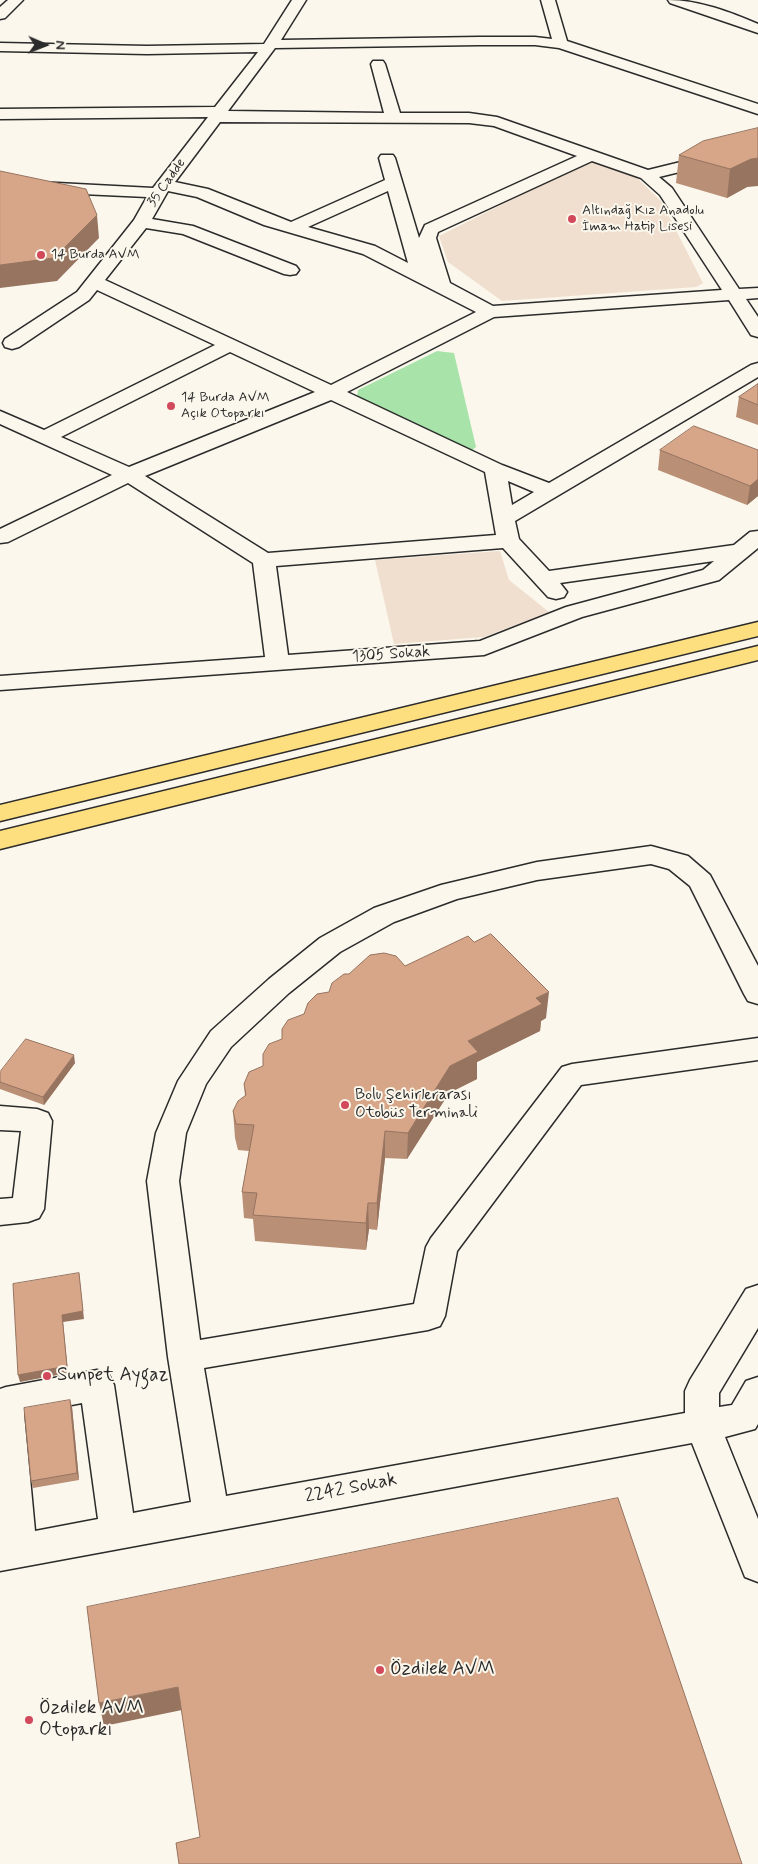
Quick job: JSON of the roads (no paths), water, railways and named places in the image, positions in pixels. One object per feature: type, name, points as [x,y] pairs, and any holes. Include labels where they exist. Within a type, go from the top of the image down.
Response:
[{"type":"highway","points":[[0,813],[758,629]]},
{"type":"highway","points":[[0,840],[758,653]]},
{"type":"street","points":[[0,15],[16,0]]},
{"type":"street","name":"35 Cadde","points":[[4,349],[83,296],[95,282],[142,222],[161,189],[269,46],[299,0]]},
{"type":"street","points":[[548,0],[560,44]]},
{"type":"street","points":[[676,0],[729,17],[758,29]]},
{"type":"street","points":[[698,0],[729,17]]},
{"type":"street","points":[[0,47],[147,50],[535,41],[560,44],[758,109]]},
{"type":"street","points":[[378,64],[393,117]]},
{"type":"street","points":[[0,114],[219,114],[469,118],[497,122],[647,175],[666,192],[758,332]]},
{"type":"street","points":[[647,175],[758,148]]},
{"type":"street","points":[[442,286],[427,238],[431,229],[592,154]]},
{"type":"street","points":[[387,158],[421,276]]},
{"type":"street","points":[[0,179],[38,187],[161,189],[202,193],[270,221],[368,250],[490,312]]},
{"type":"street","points":[[292,228],[394,182]]},
{"type":"street","points":[[142,222],[187,230],[290,270]]},
{"type":"street","points":[[95,282],[495,469],[552,492]]},
{"type":"street","points":[[0,537],[129,475],[331,393],[490,312],[758,293]]},
{"type":"street","points":[[45,437],[230,345]]},
{"type":"street","points":[[504,519],[758,369]]},
{"type":"street","points":[[0,416],[129,475],[264,560],[508,541]]},
{"type":"street","points":[[495,469],[508,541],[574,612]]},
{"type":"street","points":[[543,578],[750,544]]},
{"type":"street","name":"1305 Sokak","points":[[0,683],[484,648],[574,612],[711,575],[750,544]]},
{"type":"street","points":[[264,560],[276,663]]},
{"type":"street","points":[[211,1515],[185,1358],[163,1181],[171,1133],[193,1081],[221,1039],[278,986],[330,945],[384,915],[451,891],[537,871],[651,855],[669,858],[689,867],[701,881],[758,994]]},
{"type":"street","points":[[185,1358],[428,1316],[442,1248],[572,1075],[758,1049]]},
{"type":"street","points":[[0,1118],[37,1122],[28,1209],[0,1212]]},
{"type":"street","points":[[758,1299],[702,1391],[702,1424],[758,1565]]},
{"type":"street","points":[[10,1552],[6,1402],[97,1385],[118,1533]]},
{"type":"street","name":"2242 Sokak","points":[[10,1552],[743,1418],[758,1392]]},
{"type":"place","name":"Altındağ Kız Anadolu İmam Hatip Lisesi","points":[[572,219]]},
{"type":"place","name":"14 Burda AVM","points":[[41,255]]},
{"type":"place","name":"14 Burda AVM Açık Otoparkı","points":[[171,406]]},
{"type":"place","name":"Bolu Şehirlerarası Otobüs Terminali","points":[[345,1105]]},
{"type":"place","name":"Sunpet Aygaz","points":[[47,1376]]},
{"type":"place","name":"Özdilek AVM","points":[[380,1670]]},
{"type":"place","name":"Özdilek AVM Otoparkı","points":[[29,1720]]}]
